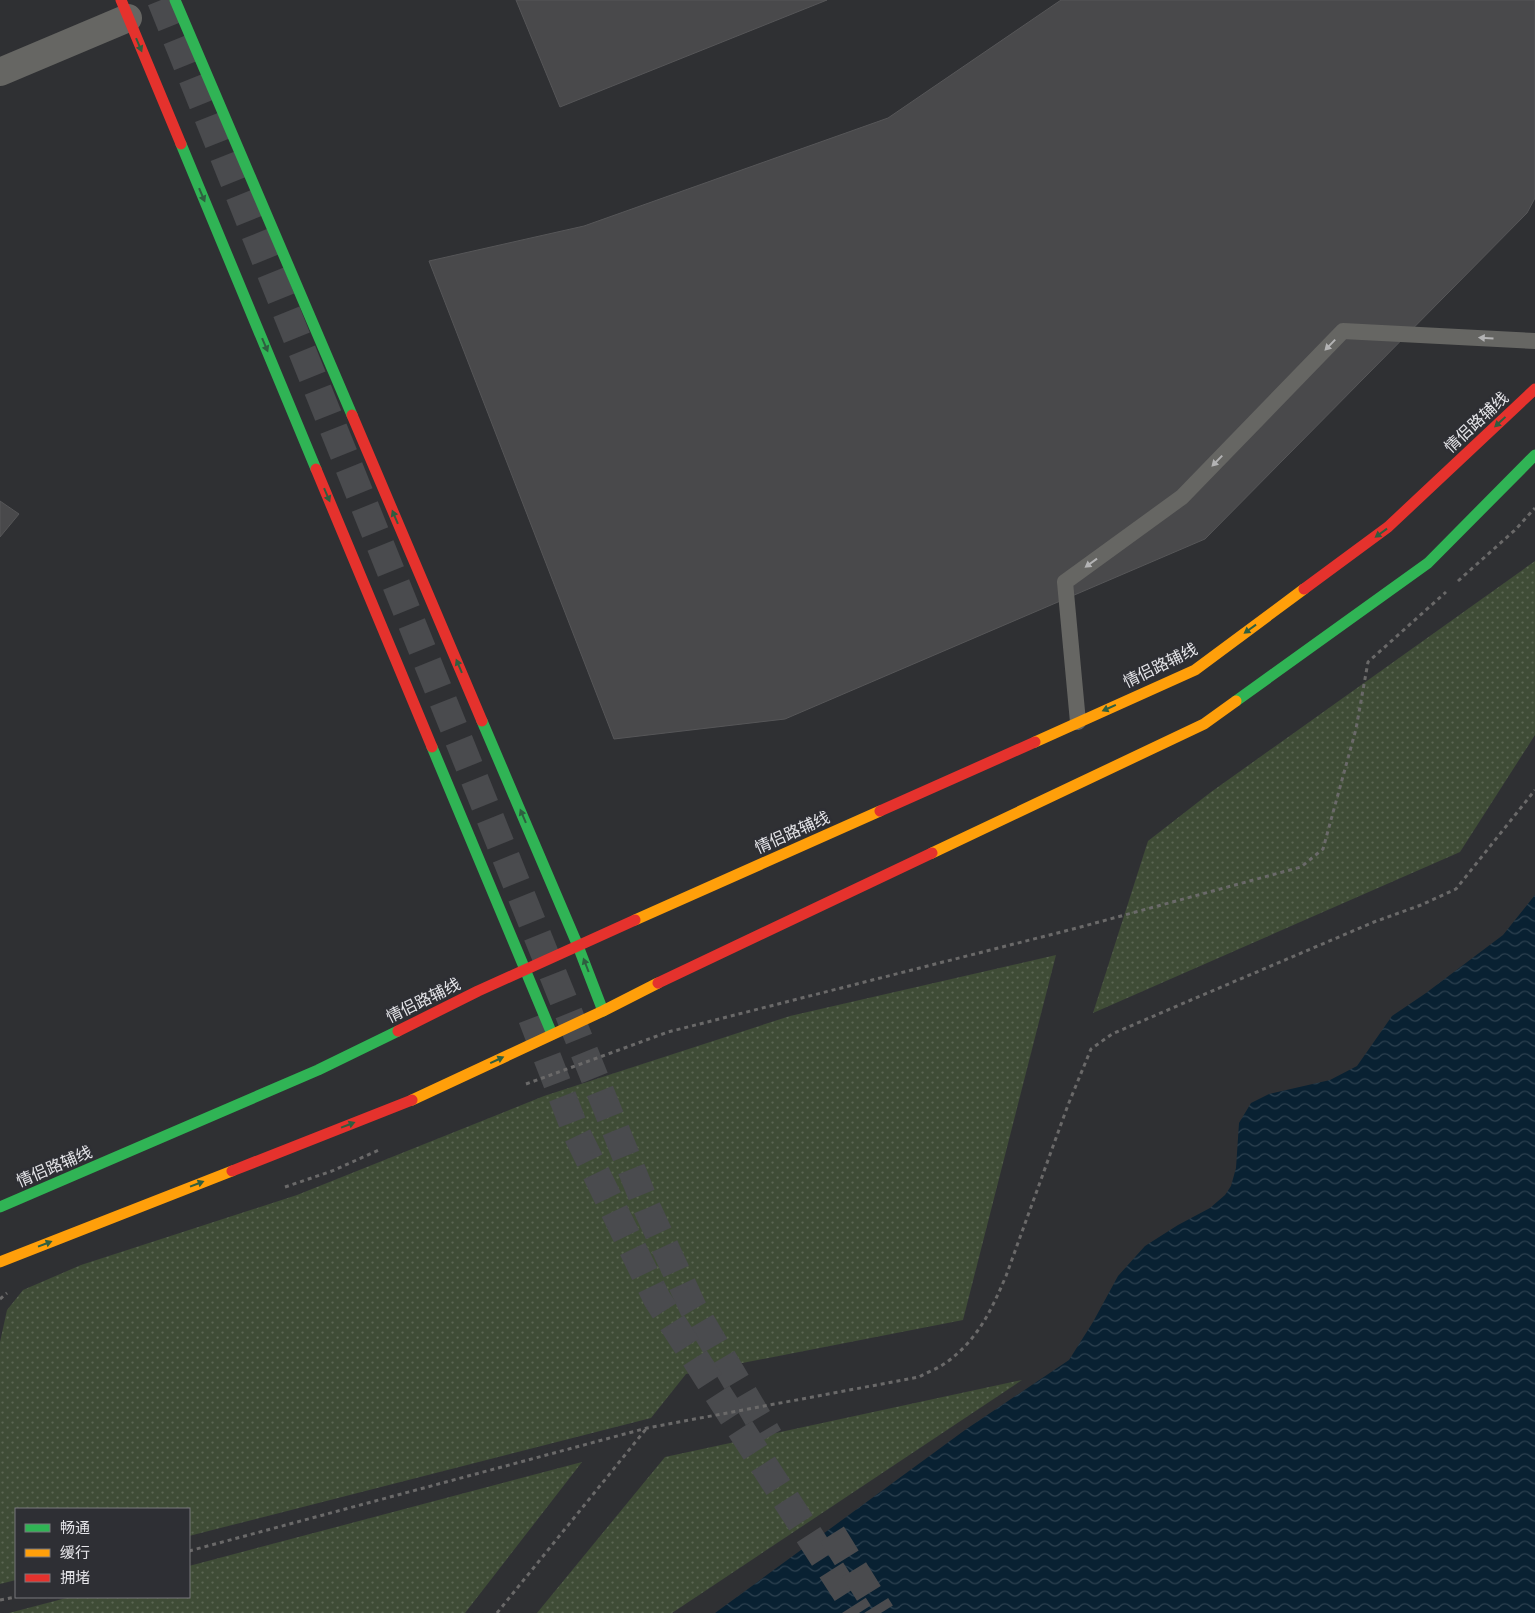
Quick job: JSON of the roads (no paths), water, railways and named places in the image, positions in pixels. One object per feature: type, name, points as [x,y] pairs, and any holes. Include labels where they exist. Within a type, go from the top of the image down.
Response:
[{"type":"main road","points":[[175,0],[604,1011]]},
{"type":"main road","points":[[125,9],[552,1034]]},
{"type":"main road","name":"情侣路辅线","points":[[0,1207],[318,1070],[478,991],[1195,670],[1388,527],[1535,389]]},
{"type":"main road","points":[[0,1262],[412,1100],[604,1011],[687,969],[1204,724],[1428,563],[1535,456]]},
{"type":"street","points":[[0,72],[125,9]]},
{"type":"lane","points":[[1078,722],[1065,582],[1182,497],[1342,331],[1535,341]]},
{"type":"water","points":[[1535,895],[1535,1613],[715,1613],[965,1430],[1069,1360],[1093,1322],[1118,1276],[1145,1246],[1210,1208],[1225,1195],[1231,1186],[1236,1168],[1239,1123],[1251,1103],[1269,1094],[1330,1080],[1357,1066],[1392,1016],[1503,935]]},
{"type":"tunnel","points":[[161,0],[647,1208],[693,1308],[769,1437]]},
{"type":"tunnel","points":[[532,1018],[576,1132],[657,1299],[859,1613]]},
{"type":"tunnel","points":[[832,1534],[881,1613]]}]
